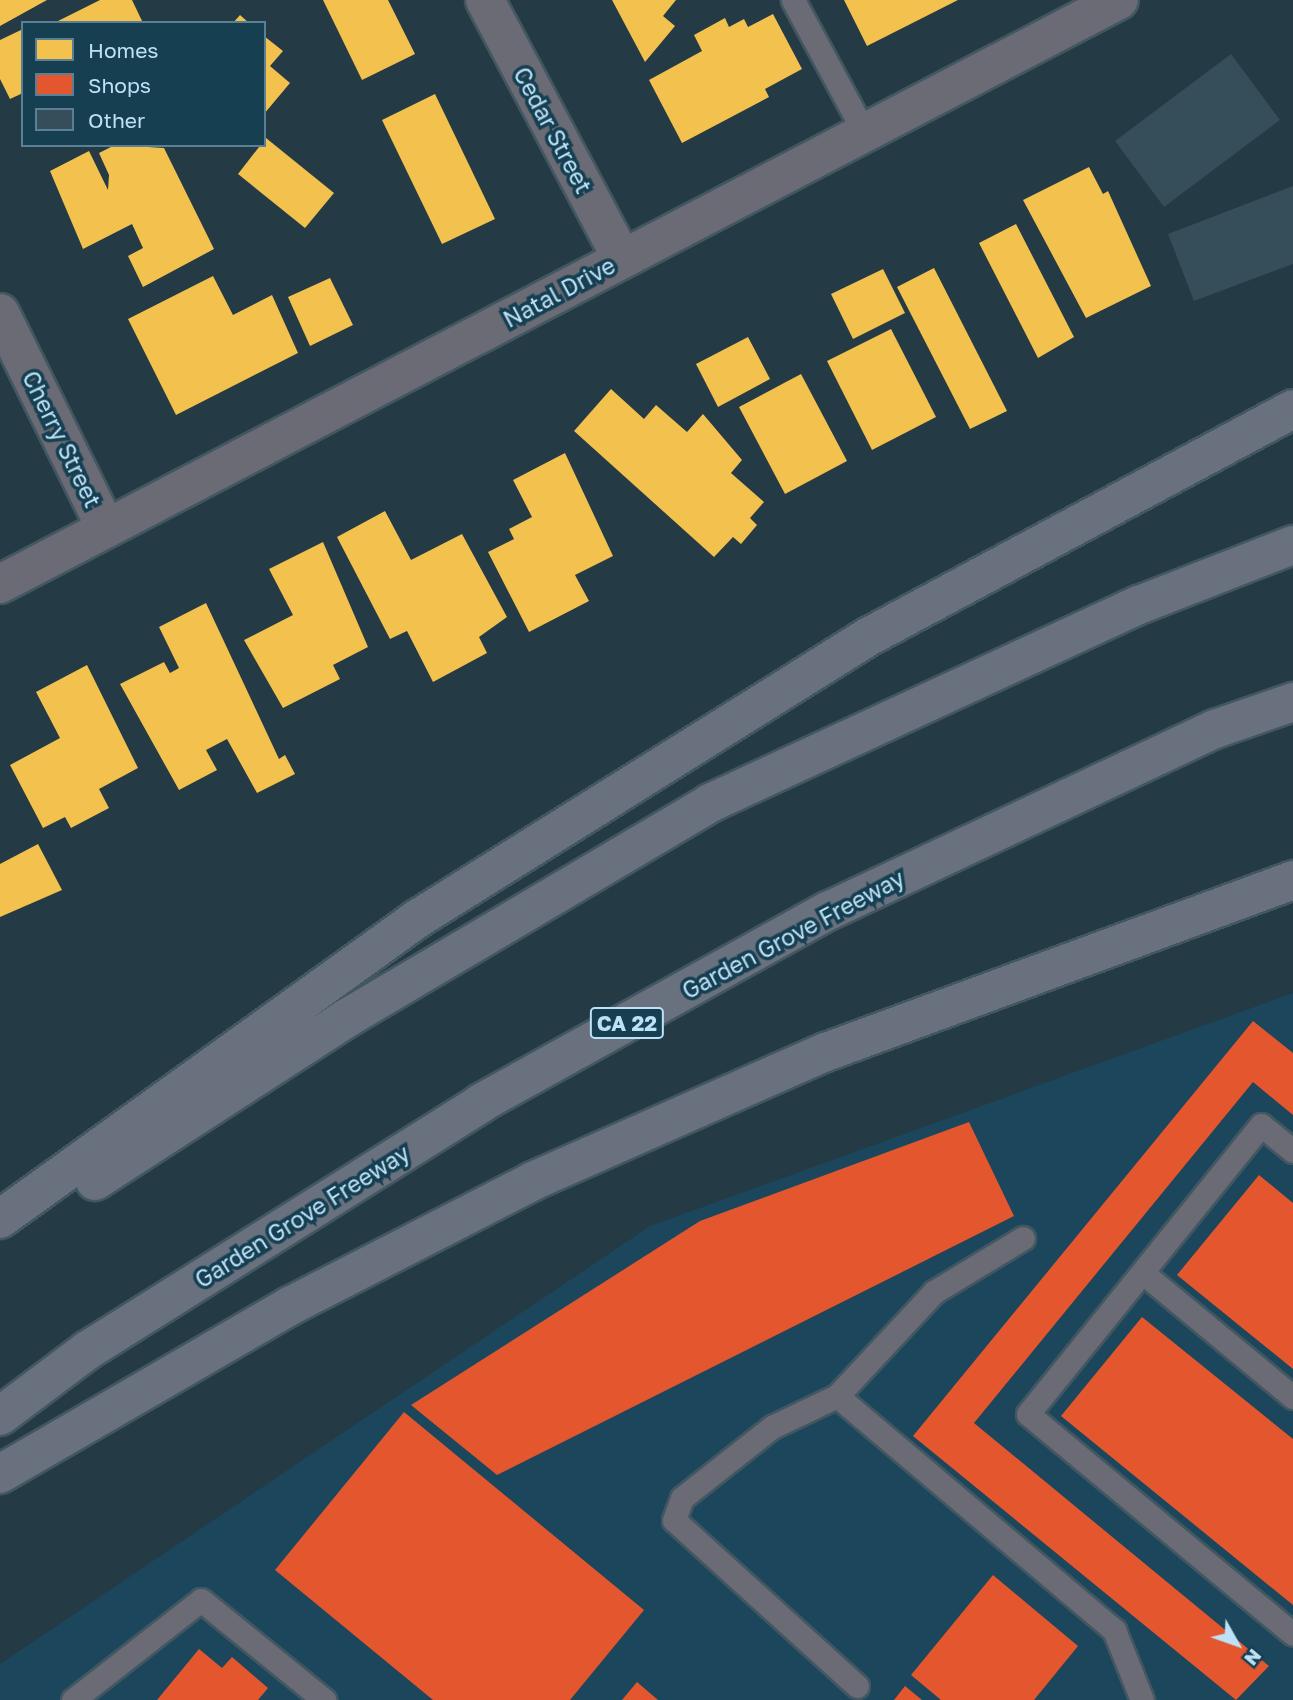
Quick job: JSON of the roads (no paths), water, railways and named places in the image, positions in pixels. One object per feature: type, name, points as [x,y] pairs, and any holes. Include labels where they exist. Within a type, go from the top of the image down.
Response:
[{"type":"highway","points":[[0,1219],[417,919],[868,637],[1293,409]]},
{"type":"highway","points":[[0,1242],[347,1017],[710,803],[1139,605],[1293,545]]},
{"type":"highway","name":"Garden Grove Freeway","points":[[0,1416],[88,1350],[481,1103],[816,918],[1215,729],[1293,702]]},
{"type":"highway","points":[[0,1474],[290,1306],[533,1181],[826,1052],[1293,880]]},
{"type":"street","name":"Natal Drive","points":[[0,584],[1119,0]]},
{"type":"street","name":"Cedar Street","points":[[500,8],[622,259]]},
{"type":"street","name":"Cherry Street","points":[[0,313],[106,528]]},
{"type":"lane","points":[[793,0],[864,132]]},
{"type":"lane","points":[[1293,1151],[1261,1125],[1028,1414],[1293,1634]]},
{"type":"lane","points":[[857,1686],[674,1520],[682,1498],[772,1427],[837,1396],[934,1292],[1023,1238]]},
{"type":"lane","points":[[1143,1273],[1293,1397]]},
{"type":"lane","points":[[837,1396],[1114,1630],[1142,1700]]},
{"type":"lane","points":[[73,1700],[201,1600],[324,1700]]}]
